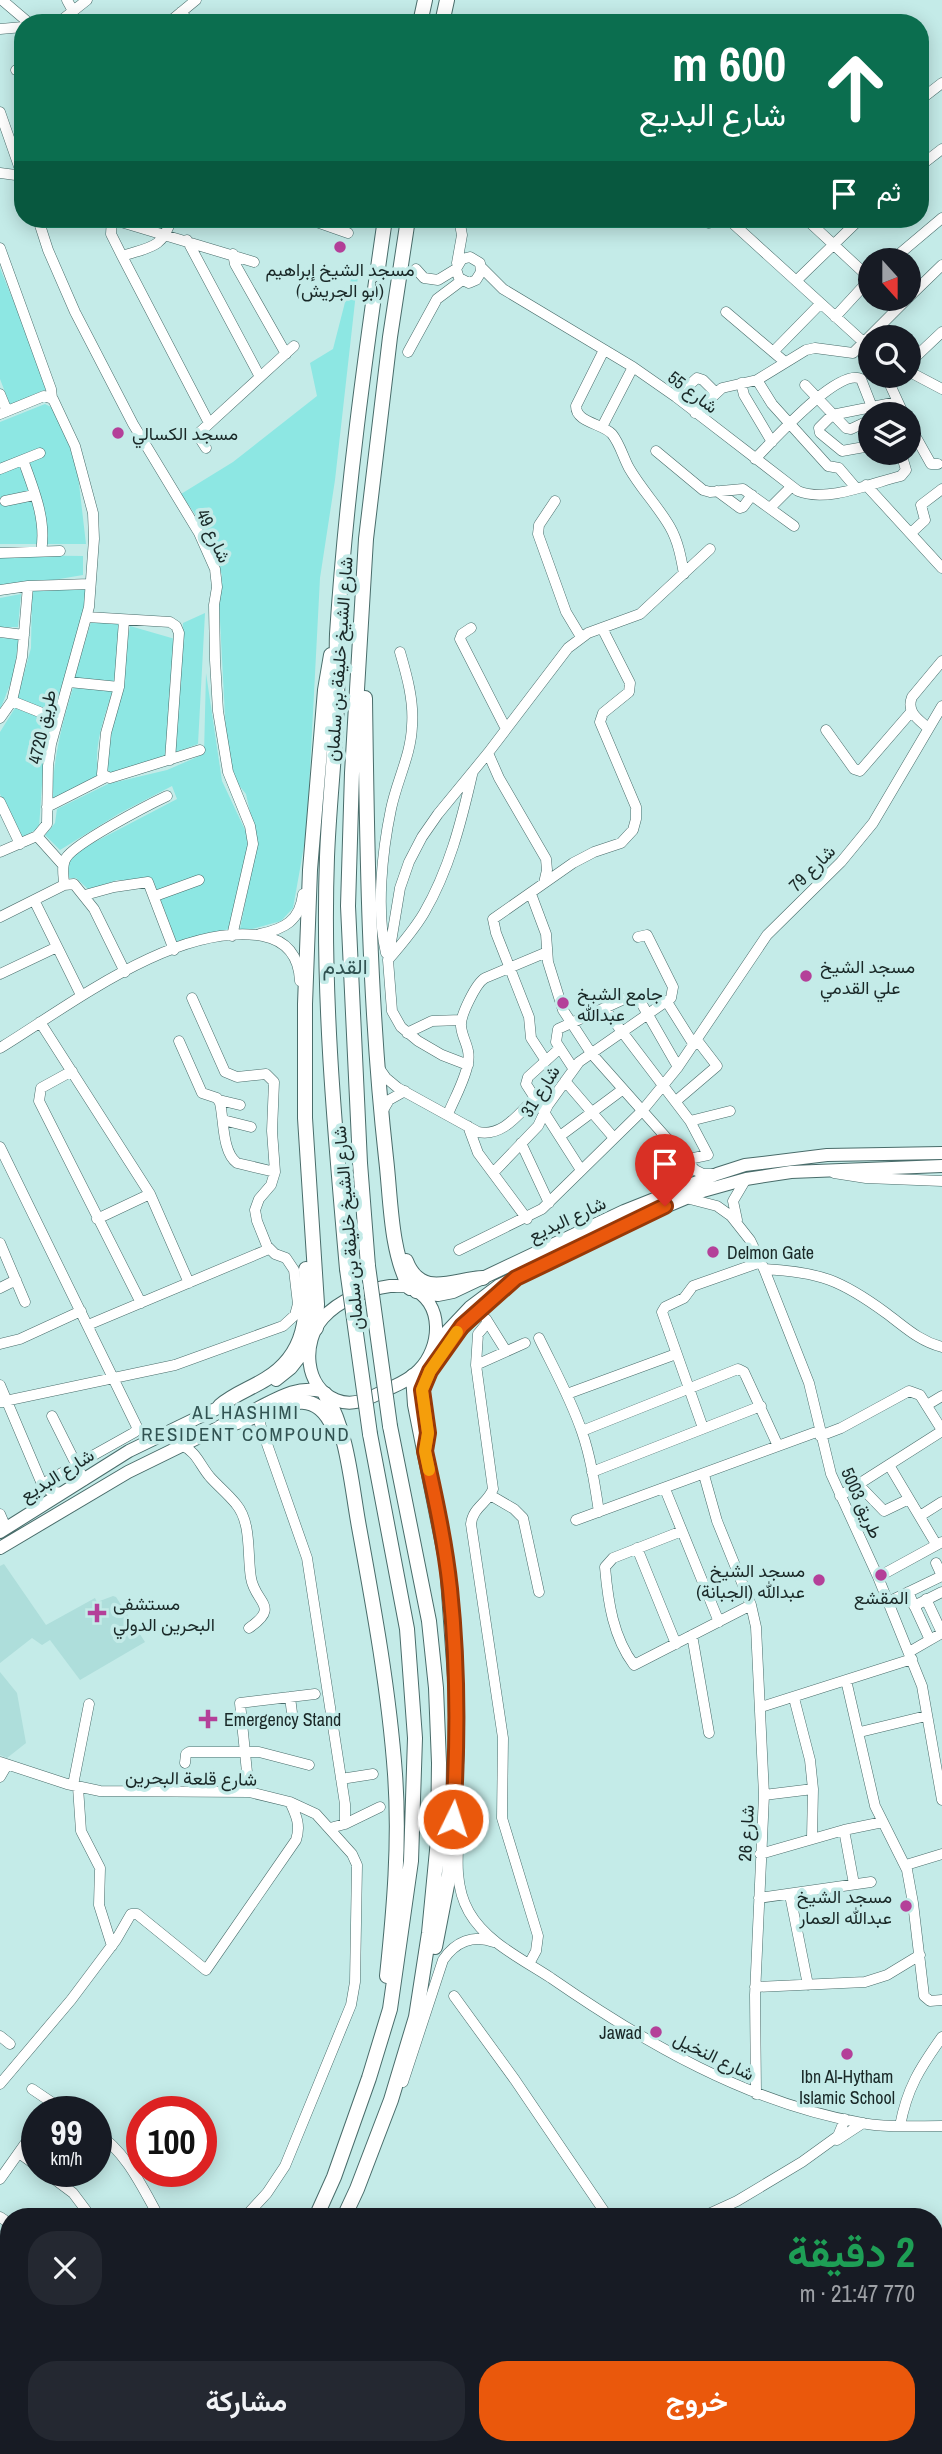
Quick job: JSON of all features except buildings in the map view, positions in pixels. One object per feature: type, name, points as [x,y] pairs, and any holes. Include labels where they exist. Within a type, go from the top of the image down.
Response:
[{"type":"highway","name":"شارع الشيخ خليفة بن سلمان","points":[[320,2208],[334,2177],[369,2078],[390,2009],[411,1861],[415,1738],[407,1629],[370,1434],[346,1269],[327,984],[327,857],[337,702],[337,638],[345,535],[366,348],[384,228]]},
{"type":"highway","name":"شارع الشيخ خليفة بن سلمان","points":[[348,2208],[391,2100],[417,2012],[429,1933],[438,1840],[436,1688],[429,1621],[390,1426],[368,1266],[360,1163],[348,906],[352,773],[366,539],[390,337],[407,228]]},
{"type":"highway","points":[[363,591],[367,892],[378,1065],[397,1254],[413,1290]]},
{"type":"highway","points":[[316,1328],[317,1295],[305,1118],[305,1004],[310,870],[325,690],[329,663],[337,638]]},
{"type":"highway","points":[[220,1406],[280,1368],[293,1354],[302,1336],[307,1306],[304,1219],[309,1191]]},
{"type":"highway","points":[[393,1217],[408,1267],[421,1280],[439,1286],[483,1278]]},
{"type":"highway","points":[[425,1451],[428,1433],[422,1390],[430,1371],[470,1317],[486,1315],[516,1278]]},
{"type":"highway","points":[[412,1376],[415,1405],[450,1589],[457,1705],[456,1774],[449,1875],[440,1926],[417,2012]]},
{"type":"highway","points":[[323,1392],[340,1427],[350,1479],[377,1630],[395,1775],[397,1837],[394,1906],[387,1977],[369,2078]]},
{"type":"highway","points":[[221,1427],[258,1418],[293,1402],[309,1403],[323,1410],[331,1423],[345,1472],[350,1479]]},
{"type":"main road","name":"شارع البديع","points":[[436,1343],[483,1296],[718,1174],[745,1165],[797,1157],[942,1153]]},
{"type":"main road","name":"شارع البديع","points":[[413,1290],[442,1295],[624,1211],[684,1193],[746,1179],[823,1169],[942,1166]]},
{"type":"main road","points":[[378,1287],[413,1290],[432,1311],[437,1327],[436,1343],[427,1360],[412,1376],[354,1403],[345,1403],[323,1392],[309,1366],[311,1342],[316,1328],[331,1311],[343,1302],[378,1287]]},
{"type":"main road","name":"شارع البديع","points":[[3,1530],[129,1451],[280,1378],[311,1342]]},
{"type":"main road","name":"شارع البديع","points":[[0,1548],[128,1472],[292,1391],[310,1388],[323,1392]]},
{"type":"street","points":[[2,0],[14,14]]},
{"type":"street","points":[[67,0],[73,11]]},
{"type":"street","points":[[69,14],[87,0]]},
{"type":"street","points":[[179,14],[196,0]]},
{"type":"street","points":[[0,112],[14,152]]},
{"type":"street","points":[[906,248],[942,218]]},
{"type":"street","name":"شارع 49","points":[[41,228],[52,261],[75,312],[133,424],[199,533],[215,569],[218,711],[228,772],[250,826],[253,844],[232,936]]},
{"type":"street","points":[[111,228],[111,234],[122,256],[209,423]]},
{"type":"street","points":[[146,228],[254,262]]},
{"type":"street","points":[[122,256],[157,244],[167,235],[169,228]]},
{"type":"street","points":[[334,228],[348,233]]},
{"type":"street","points":[[461,228],[457,276],[467,281]]},
{"type":"street","points":[[737,228],[858,338]]},
{"type":"street","points":[[816,228],[858,267]]},
{"type":"street","points":[[796,281],[850,228]]},
{"type":"street","name":"شارع 55","points":[[462,235],[479,264],[503,289],[633,367],[676,397],[791,487],[805,494],[819,496],[901,476],[904,465]]},
{"type":"street","points":[[187,240],[260,377]]},
{"type":"street","name":"طريق 4720","points":[[0,248],[51,389],[48,397],[75,446],[93,513],[87,617],[57,719],[48,766],[47,824],[37,836]]},
{"type":"street","points":[[206,449],[199,434],[290,350],[235,264],[233,254]]},
{"type":"street","points":[[408,352],[437,299],[480,276],[479,264],[466,257],[435,281],[424,278],[416,269]]},
{"type":"street","points":[[921,286],[942,265]]},
{"type":"street","name":"شارع 55","points":[[467,281],[503,289]]},
{"type":"street","points":[[835,317],[858,291]]},
{"type":"street","points":[[773,352],[820,303]]},
{"type":"street","points":[[726,312],[785,362]]},
{"type":"street","points":[[884,325],[896,312]]},
{"type":"street","points":[[921,352],[942,332]]},
{"type":"street","points":[[695,413],[726,386],[757,380],[810,349],[850,354],[858,350]]},
{"type":"street","points":[[604,350],[576,409],[580,417],[602,427],[615,438],[631,472],[670,526],[684,573]]},
{"type":"street","points":[[602,427],[633,367]]},
{"type":"street","points":[[755,459],[826,391],[858,377],[870,402]]},
{"type":"street","points":[[676,397],[697,378],[703,380],[716,393]]},
{"type":"street","points":[[921,378],[942,389]]},
{"type":"street","points":[[757,380],[768,399],[828,466],[840,469],[865,485],[942,568]]},
{"type":"street","points":[[741,383],[744,395],[772,442]]},
{"type":"street","points":[[805,385],[847,429],[858,427]]},
{"type":"street","points":[[891,388],[897,402]]},
{"type":"street","points":[[0,394],[3,413],[48,397]]},
{"type":"street","points":[[858,409],[832,415],[819,429],[835,448],[846,452],[858,449]]},
{"type":"street","points":[[921,447],[931,464],[941,466]]},
{"type":"street","points":[[656,451],[697,486],[710,492],[740,489],[794,526]]},
{"type":"street","points":[[0,469],[40,453]]},
{"type":"street","points":[[23,460],[43,529],[41,551]]},
{"type":"street","points":[[770,508],[791,487]]},
{"type":"street","points":[[911,533],[925,520],[921,505],[942,489]]},
{"type":"street","points":[[717,491],[740,508],[752,495]]},
{"type":"street","points":[[5,501],[34,495]]},
{"type":"street","points":[[555,501],[539,525],[538,534],[566,612],[581,637]]},
{"type":"street","points":[[388,960],[400,888],[422,837],[568,648],[581,637],[640,614],[710,549]]},
{"type":"street","points":[[0,553],[60,551]]},
{"type":"street","points":[[0,590],[90,583]]},
{"type":"street","points":[[0,718],[12,701],[24,635],[28,586]]},
{"type":"street","points":[[87,617],[170,622],[178,629],[170,760]]},
{"type":"street","points":[[104,773],[106,733],[119,687],[124,621]]},
{"type":"street","points":[[471,628],[462,634],[460,639],[506,729]]},
{"type":"street","points":[[546,1061],[531,1038],[529,1017],[494,925],[494,917],[594,852],[621,843],[629,835],[636,819],[636,807],[600,722],[603,713],[629,692],[630,683],[602,628]]},
{"type":"street","points":[[0,632],[24,635]]},
{"type":"street","points":[[400,652],[408,681],[413,723],[410,747],[391,809],[381,887],[381,929],[388,960],[392,1012],[395,1020],[407,1033],[442,1055],[468,1065]]},
{"type":"street","points":[[928,728],[911,712],[909,704],[942,661]]},
{"type":"street","points":[[69,682],[119,687]]},
{"type":"street","points":[[12,701],[57,719]]},
{"type":"street","name":"شارع 79","points":[[459,1250],[527,1219],[549,1203],[642,1111],[678,1067],[767,935],[841,862],[873,824],[942,706]]},
{"type":"street","points":[[826,730],[854,769],[860,771],[911,712]]},
{"type":"street","points":[[104,773],[110,778],[200,750]]},
{"type":"street","points":[[488,753],[499,778],[546,859],[544,883]]},
{"type":"street","points":[[388,960],[425,912],[446,867],[474,770]]},
{"type":"street","points":[[47,807],[104,773]]},
{"type":"street","points":[[64,885],[63,865],[66,857],[78,847],[167,796]]},
{"type":"street","points":[[0,802],[20,844]]},
{"type":"street","points":[[0,852],[37,836],[63,865]]},
{"type":"street","points":[[0,1048],[81,995],[174,950],[207,940],[256,935],[282,928],[293,920],[300,909],[310,870]]},
{"type":"street","points":[[155,897],[199,880]]},
{"type":"street","points":[[85,895],[106,888],[145,881],[149,883],[174,950]]},
{"type":"street","points":[[0,917],[64,885],[74,884],[94,909],[125,972]]},
{"type":"street","points":[[531,894],[545,934],[558,998],[591,1053],[684,1160],[700,1173],[718,1174]]},
{"type":"street","points":[[34,900],[81,995]]},
{"type":"street","points":[[256,935],[278,940],[290,950],[298,964],[305,1004]]},
{"type":"street","points":[[638,937],[647,935],[673,987],[673,995],[667,1002],[695,1042],[717,1066],[676,1101]]},
{"type":"street","points":[[0,974],[57,947]]},
{"type":"street","points":[[448,1114],[468,1065],[468,1047],[461,1020],[480,981],[547,953]]},
{"type":"street","points":[[573,1068],[556,1042],[556,1033],[562,1026],[635,997],[648,1014],[678,1067]]},
{"type":"street","points":[[3,1401],[182,1362],[283,1326],[295,1315],[298,1304],[294,1270],[286,1258],[269,1249],[255,1210],[259,1199],[271,1185],[275,1172],[272,1131],[274,1082],[266,1074],[237,1077],[225,1072],[192,998]]},
{"type":"street","name":"شارع 31","points":[[493,1173],[538,1126],[573,1068],[667,1002]]},
{"type":"street","points":[[604,1008],[691,1121],[708,1155],[684,1160]]},
{"type":"street","points":[[407,1033],[432,1021],[461,1020]]},
{"type":"street","points":[[40,1022],[150,1194],[190,1283]]},
{"type":"street","points":[[178,1041],[201,1093],[240,1105]]},
{"type":"street","points":[[559,1049],[526,1079],[526,1084],[581,1170]]},
{"type":"street","points":[[378,1065],[386,1079],[405,1091],[486,1133],[498,1132],[534,1099]]},
{"type":"street","points":[[72,1071],[41,1088],[38,1101],[141,1303]]},
{"type":"street","points":[[565,1081],[614,1139]]},
{"type":"street","points":[[560,1136],[622,1090]]},
{"type":"street","points":[[382,1116],[389,1100],[405,1091]]},
{"type":"street","points":[[219,1100],[228,1152],[232,1160],[275,1172]]},
{"type":"street","points":[[691,1121],[730,1111]]},
{"type":"street","points":[[223,1120],[250,1128]]},
{"type":"street","points":[[468,1126],[474,1146],[527,1219]]},
{"type":"street","points":[[522,1143],[549,1203]]},
{"type":"street","points":[[0,1147],[137,1427],[135,1432],[122,1440],[42,1484]]},
{"type":"street","points":[[684,1160],[687,1175],[684,1193]]},
{"type":"street","points":[[823,1169],[846,1177],[942,1181]]},
{"type":"street","name":"طريق 5003","points":[[746,1179],[733,1200],[733,1207],[739,1224],[763,1265],[809,1384],[831,1474],[878,1577],[922,1686],[942,1800]]},
{"type":"street","name":"طريق 5003","points":[[684,1193],[717,1206],[739,1224]]},
{"type":"street","points":[[97,1219],[150,1194]]},
{"type":"street","points":[[0,1243],[25,1302]]},
{"type":"street","points":[[88,1325],[269,1249]]},
{"type":"street","points":[[703,1429],[662,1315],[665,1307],[684,1298],[693,1286],[763,1265],[817,1274],[866,1299],[924,1342],[942,1347]]},
{"type":"street","points":[[0,1288],[16,1280]]},
{"type":"street","points":[[0,1344],[20,1339],[81,1311]]},
{"type":"street","points":[[486,1315],[506,1351]]},
{"type":"street","points":[[486,1315],[477,1338],[476,1365],[493,1483],[490,1495],[475,1509],[471,1524],[503,1738],[502,1818],[538,1936],[536,1951],[529,1964]]},
{"type":"street","points":[[539,1338],[582,1430],[599,1513]]},
{"type":"street","points":[[476,1365],[525,1343]]},
{"type":"street","points":[[567,1394],[676,1354]]},
{"type":"street","points":[[582,1430],[738,1369],[744,1372],[778,1446]]},
{"type":"street","points":[[0,1385],[3,1401],[42,1484],[50,1491],[61,1493]]},
{"type":"street","points":[[576,1520],[778,1446],[841,1428],[909,1391],[917,1393],[942,1430],[840,1496]]},
{"type":"street","points":[[926,1405],[942,1396]]},
{"type":"street","points":[[592,1472],[761,1406]]},
{"type":"street","points":[[52,1416],[83,1479]]},
{"type":"street","points":[[258,1418],[307,1558],[341,1779],[345,1824]]},
{"type":"street","points":[[200,1460],[198,1449],[201,1436]]},
{"type":"street","points":[[122,1440],[129,1451]]},
{"type":"street","points":[[181,1445],[193,1452],[208,1475],[237,1504],[244,1517],[252,1583],[263,1601],[265,1610],[262,1618],[249,1628]]},
{"type":"street","points":[[878,1577],[939,1543],[889,1465]]},
{"type":"street","name":"شارع 26","points":[[704,1475],[717,1521],[751,1605],[756,1627],[764,1795],[755,1987],[756,2062],[751,2092]]},
{"type":"street","points":[[858,1484],[882,1511],[909,1499]]},
{"type":"street","points":[[665,1489],[719,1622]]},
{"type":"street","points":[[490,1495],[523,1518],[539,1592]]},
{"type":"street","points":[[920,1516],[942,1502]]},
{"type":"street","points":[[0,1514],[3,1530]]},
{"type":"street","points":[[682,1531],[613,1558],[605,1567],[612,1612],[622,1648],[634,1665],[751,1605]]},
{"type":"street","points":[[637,1548],[676,1644]]},
{"type":"street","points":[[888,1601],[942,1576],[936,1563]]},
{"type":"street","points":[[914,1606],[942,1591]]},
{"type":"street","points":[[908,1592],[930,1640]]},
{"type":"street","points":[[761,1707],[846,1680],[911,1655],[942,1633],[926,1599]]},
{"type":"street","points":[[692,1635],[709,1733]]},
{"type":"street","points":[[846,1680],[873,1797],[906,1865],[914,1903],[925,1999],[942,2000]]},
{"type":"street","points":[[249,1792],[240,1703],[315,1694]]},
{"type":"street","points":[[290,1698],[292,1713]]},
{"type":"street","points":[[794,1698],[810,1760],[813,1789],[812,1838]]},
{"type":"street","points":[[89,1704],[76,1786],[81,1831],[100,1868],[99,1905],[112,1946]]},
{"type":"street","points":[[860,1732],[926,1716]]},
{"type":"street","points":[[185,1763],[186,1754],[189,1752],[246,1751],[265,1753],[309,1765]]},
{"type":"street","points":[[0,1777],[4,1764]]},
{"type":"street","name":"شارع قلعة البحرين","points":[[4,1764],[76,1786],[116,1793],[249,1792],[290,1801],[316,1814],[352,1854],[357,1865],[355,1982],[351,2005],[285,2166],[253,2208]]},
{"type":"street","points":[[341,1779],[373,1774]]},
{"type":"street","name":"شارع النخيل","points":[[456,1774],[461,1801],[459,1885],[469,1913],[498,1944]]},
{"type":"street","points":[[764,1795],[813,1789]]},
{"type":"street","points":[[0,2084],[56,2019],[112,1946],[129,1916],[134,1913],[206,1970],[296,1840],[299,1832],[298,1819],[290,1801]]},
{"type":"street","points":[[330,1828],[345,1824],[380,1807]]},
{"type":"street","points":[[760,1854],[812,1838],[883,1822]]},
{"type":"street","points":[[844,1830],[854,1884]]},
{"type":"street","points":[[906,1865],[941,1856]]},
{"type":"street","points":[[759,1898],[871,1882]]},
{"type":"street","points":[[790,1895],[808,1985]]},
{"type":"street","name":"شارع النخيل","points":[[391,2100],[404,2079],[443,1960],[455,1947],[471,1939],[489,1940],[498,1944],[637,2033],[751,2092],[863,2123],[942,2126]]},
{"type":"street","points":[[755,1987],[865,1982],[887,1975],[920,1955]]},
{"type":"street","points":[[454,1996],[602,2208]]},
{"type":"street","points":[[0,2036],[10,2044]]},
{"type":"street","points":[[900,2126],[912,2082],[942,2036]]},
{"type":"street","points":[[32,2089],[39,2096]]},
{"type":"street","points":[[819,2150],[838,2136],[841,2118]]},
{"type":"street","points":[[720,2208],[764,2186],[863,2123]]},
{"type":"street","points":[[112,2143],[127,2161],[154,2208]]},
{"type":"street","points":[[0,2179],[21,2150]]},
{"type":"street","points":[[65,2187],[84,2208]]},
{"type":"shaded area","points":[[0,268],[49,388],[10,405],[0,379]]},
{"type":"shaded area","points":[[352,275],[358,275],[335,480],[320,578],[307,828],[300,869],[293,908],[281,921],[252,929],[240,929],[257,843],[246,794],[228,772],[219,602],[222,575],[195,514],[181,494],[233,462],[317,396],[310,363],[333,349]]},
{"type":"shaded area","points":[[45,404],[59,411],[78,475],[86,544],[0,544],[0,422]]},
{"type":"shaded area","points":[[0,555],[83,556],[83,575],[0,589]]},
{"type":"shaded area","points":[[32,589],[86,589],[81,625],[54,714],[17,699],[31,648]]},
{"type":"shaded area","points":[[21,594],[18,627],[0,627],[0,598]]},
{"type":"shaded area","points":[[205,613],[198,744],[174,753],[183,623]]},
{"type":"shaded area","points":[[91,622],[121,624],[120,681],[130,626],[175,639],[166,757],[109,774],[106,764],[120,684],[74,679]]},
{"type":"shaded area","points":[[0,638],[19,639],[13,677],[0,710]]},
{"type":"shaded area","points":[[206,673],[222,781],[246,832],[248,848],[229,929],[177,943],[153,880],[117,880],[89,890],[76,878],[68,878],[66,857],[177,799],[172,786],[120,813],[60,850],[45,835],[55,823],[57,809],[108,784],[167,770],[204,754]]},
{"type":"shaded area","points":[[73,688],[113,690],[98,745],[99,778],[52,801],[58,744]]},
{"type":"shaded area","points":[[15,708],[52,722],[43,770],[39,828],[21,838],[0,794],[0,732]]},
{"type":"shaded area","name":"مستشفى البحرين الدولي","points":[[4,1564],[46,1625],[95,1598],[97,1602],[113,1596],[145,1642],[80,1680],[50,1640],[42,1645],[32,1638],[0,1663],[0,1566]]},
{"type":"shaded area","points":[[0,1672],[17,1693],[26,1743],[7,1758],[0,1755]]},
{"type":"slow traffic","points":[[429,1470],[425,1451],[428,1433],[422,1390],[426,1377],[457,1332]]},
{"type":"place","name":"مسجد الشيخ إبراهيم (أبو الجريش)","points":[[340,247]]},
{"type":"place","name":"مسجد الكسالي","points":[[118,433]]},
{"type":"place","name":"مسجد الشيخ علي القدمي","points":[[806,976]]},
{"type":"place","name":"جامع الشيخ عبدالله","points":[[563,1003]]},
{"type":"place","name":"Delmon Gate","points":[[713,1252]]},
{"type":"place","name":"المقشع","points":[[881,1575]]},
{"type":"place","name":"مسجد الشيخ عبدالله (الجبانة)","points":[[819,1580]]},
{"type":"place","name":"مستشفى البحرين الدولي","points":[[97,1613]]},
{"type":"place","name":"Emergency Stand","points":[[208,1719]]},
{"type":"place","name":"مسجد الشيخ عبدالله العمار","points":[[906,1906]]},
{"type":"place","name":"Jawad","points":[[656,2032]]},
{"type":"place","name":"Ibn Al-Hytham Islamic School","points":[[847,2054]]},
{"type":"district","name":"القدم","points":[[345,966]]},
{"type":"district","name":"AL HASHIMI RESIDENT COMPOUND","points":[[246,1423]]},
{"type":"route","points":[[453,1819],[458,1728],[454,1640],[447,1565],[425,1451],[428,1433],[422,1398],[425,1381],[462,1326],[516,1278],[665,1206]]}]
